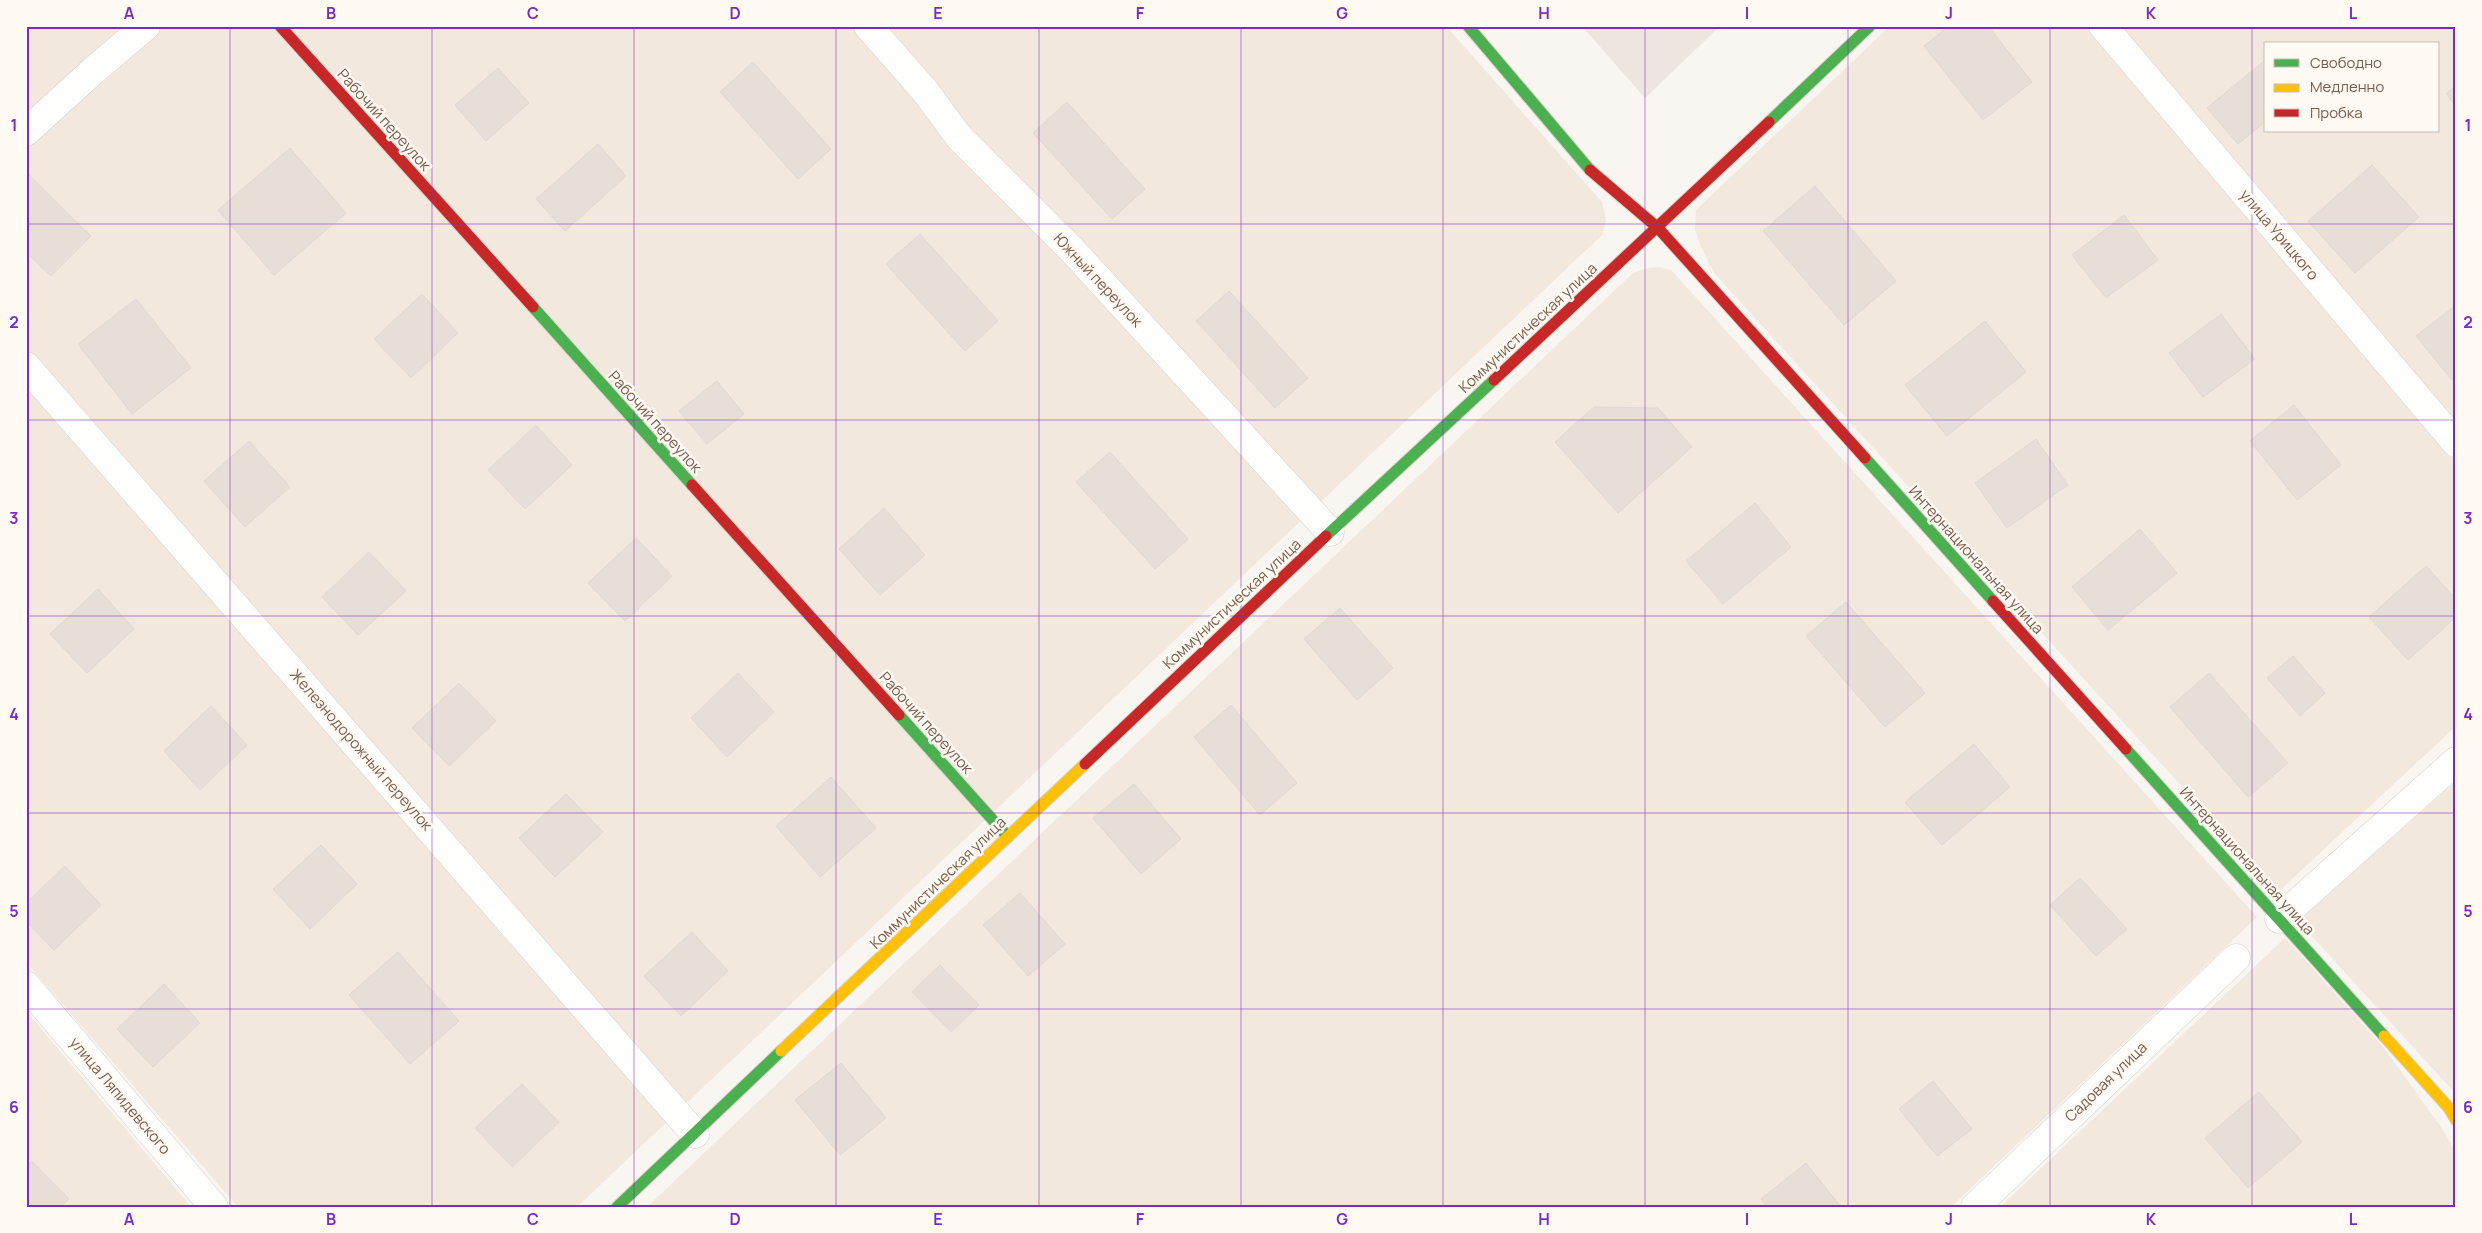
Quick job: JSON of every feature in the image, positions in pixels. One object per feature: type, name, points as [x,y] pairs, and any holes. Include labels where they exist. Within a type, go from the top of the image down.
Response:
[{"type":"street","points":[[26,132],[146,26]]},
{"type":"street","name":"Рабочий переулок","points":[[280,26],[1008,837]]},
{"type":"street","name":"Южный переулок","points":[[868,26],[925,91],[958,137],[1072,250],[1330,532]]},
{"type":"street","name":"Интернациональная улица","points":[[1468,26],[1589,168],[1658,228],[2449,1108],[2456,1120]]},
{"type":"street","name":"Коммунистическая улица","points":[[618,1207],[1330,532],[1658,228],[1870,26]]},
{"type":"street","name":"улица Урицкого","points":[[2103,26],[2456,443]]},
{"type":"street","name":"Железнодорожный переулок","points":[[26,366],[696,1134]]},
{"type":"street","points":[[2279,919],[2456,761]]},
{"type":"street","name":"Садовая улица","points":[[1976,1207],[2236,958]]},
{"type":"street","name":"улица Ляпидевского","points":[[26,985],[214,1207]]},
{"type":"shaded area","points":[[26,26],[1446,26],[1602,202],[1606,221],[1602,235],[577,1207],[238,1207],[26,962]]},
{"type":"shaded area","points":[[1582,26],[1720,26],[1645,98]]},
{"type":"shaded area","points":[[1890,26],[2456,26],[2456,726],[2278,892],[1714,273],[1701,247],[1695,229],[1696,210]]},
{"type":"shaded area","points":[[1660,267],[1671,270],[2257,917],[1951,1207],[647,1207],[1633,273],[1648,268]]},
{"type":"shaded area","points":[[2456,781],[2456,1094],[2298,921]]},
{"type":"shaded area","points":[[2285,938],[2384,1048],[2441,1127],[2456,1152],[2456,1207],[2000,1207]]},
{"type":"shaded area","points":[[26,1011],[191,1207],[26,1207]]},
{"type":"building","points":[[1949,26],[1988,26],[2032,82],[1983,120],[1924,46]]},
{"type":"building","points":[[2264,61],[2264,123],[2238,144],[2207,108]]},
{"type":"building","points":[[753,62],[831,149],[798,179],[720,92]]},
{"type":"building","points":[[498,68],[529,103],[486,141],[455,105]]},
{"type":"building","points":[[2456,85],[2456,106],[2446,94]]},
{"type":"building","points":[[1067,102],[1145,189],[1112,219],[1033,133]]},
{"type":"building","points":[[598,144],[626,176],[565,231],[536,199]]},
{"type":"building","points":[[290,148],[346,213],[274,275],[218,210]]},
{"type":"building","points":[[2372,165],[2419,217],[2355,273],[2308,221]]},
{"type":"building","points":[[29,175],[91,236],[51,276],[26,252],[26,177]]},
{"type":"building","points":[[1815,186],[1896,281],[1844,325],[1763,231]]},
{"type":"building","points":[[2124,215],[2158,260],[2106,298],[2072,255]]},
{"type":"building","points":[[920,234],[998,321],[965,351],[886,264]]},
{"type":"building","points":[[1229,291],[1308,378],[1275,408],[1196,321]]},
{"type":"building","points":[[422,294],[458,333],[411,378],[374,339]]},
{"type":"building","points":[[136,299],[191,368],[132,414],[78,344]]},
{"type":"building","points":[[2456,305],[2456,377],[2452,380],[2416,336]]},
{"type":"building","points":[[2221,314],[2255,359],[2203,397],[2169,353]]},
{"type":"building","points":[[1985,321],[2026,372],[1947,436],[1905,385]]},
{"type":"building","points":[[717,381],[744,414],[707,444],[679,411]]},
{"type":"building","points":[[2294,405],[2341,465],[2297,500],[2250,441]]},
{"type":"building","points":[[1594,407],[1658,408],[1692,447],[1618,513],[1555,442]]},
{"type":"building","points":[[536,425],[572,465],[525,509],[488,470]]},
{"type":"building","points":[[2036,439],[2068,485],[2007,528],[1975,483]]},
{"type":"building","points":[[249,441],[290,487],[245,527],[204,481]]},
{"type":"building","points":[[1110,452],[1188,539],[1155,569],[1076,482]]},
{"type":"building","points":[[1755,503],[1791,547],[1723,604],[1686,561]]},
{"type":"building","points":[[884,508],[925,555],[880,595],[839,549]]},
{"type":"building","points":[[2140,529],[2177,573],[2108,630],[2072,587]]},
{"type":"building","points":[[636,538],[672,576],[625,621],[588,583]]},
{"type":"building","points":[[369,552],[406,591],[358,635],[322,597]]},
{"type":"building","points":[[2426,566],[2456,599],[2456,617],[2408,660],[2369,617]]},
{"type":"building","points":[[98,589],[134,629],[87,673],[50,634]]},
{"type":"building","points":[[1846,602],[1925,693],[1885,727],[1806,636]]},
{"type":"building","points":[[1340,608],[1393,668],[1357,700],[1304,639]]},
{"type":"building","points":[[2293,656],[2325,693],[2300,716],[2267,678]]},
{"type":"building","points":[[738,673],[774,712],[727,757],[691,718]]},
{"type":"building","points":[[2209,673],[2288,763],[2248,797],[2170,707]]},
{"type":"building","points":[[459,683],[496,721],[449,766],[412,728]]},
{"type":"building","points":[[1231,705],[1297,783],[1260,815],[1194,737]]},
{"type":"building","points":[[211,706],[247,745],[200,790],[164,751]]},
{"type":"building","points":[[1974,744],[2010,787],[1942,845],[1905,802]]},
{"type":"building","points":[[831,777],[876,828],[820,877],[776,826]]},
{"type":"building","points":[[1134,784],[1181,839],[1141,874],[1093,818]]},
{"type":"building","points":[[566,794],[603,832],[555,877],[519,838]]},
{"type":"building","points":[[321,845],[357,884],[310,929],[273,889]]},
{"type":"building","points":[[65,866],[101,905],[54,950],[26,921],[26,903]]},
{"type":"building","points":[[2080,878],[2127,929],[2096,956],[2050,905]]},
{"type":"building","points":[[1020,893],[1065,944],[1028,976],[983,925]]},
{"type":"building","points":[[692,932],[728,971],[681,1016],[644,976]]},
{"type":"building","points":[[398,952],[459,1021],[410,1064],[349,995]]},
{"type":"building","points":[[940,965],[979,1005],[951,1032],[912,992]]},
{"type":"building","points":[[164,984],[200,1023],[153,1067],[117,1029]]},
{"type":"building","points":[[841,1063],[886,1118],[840,1155],[795,1100]]},
{"type":"building","points":[[1933,1081],[1972,1129],[1937,1156],[1899,1109]]},
{"type":"building","points":[[522,1084],[559,1122],[512,1167],[475,1128]]},
{"type":"building","points":[[2259,1092],[2302,1142],[2248,1188],[2205,1138]]},
{"type":"building","points":[[32,1161],[69,1199],[61,1207],[26,1207],[26,1166]]},
{"type":"building","points":[[1806,1163],[1841,1207],[1767,1207],[1761,1199]]},
{"type":"traffic: fast","points":[[1468,26],[1590,170]]},
{"type":"traffic: fast","points":[[1769,122],[1870,26]]},
{"type":"traffic: fast","points":[[533,307],[692,485]]},
{"type":"traffic: fast","points":[[1326,536],[1494,380]]},
{"type":"traffic: fast","points":[[1865,458],[1993,601]]},
{"type":"traffic: fast","points":[[899,715],[1008,837]]},
{"type":"traffic: fast","points":[[2126,749],[2384,1036]]},
{"type":"traffic: fast","points":[[617,1207],[781,1051]]},
{"type":"traffic: slow","points":[[781,1051],[1085,764]]},
{"type":"traffic: slow","points":[[2384,1036],[2449,1108],[2456,1120]]},
{"type":"traffic: jam","points":[[280,26],[533,307]]},
{"type":"traffic: jam","points":[[1494,380],[1769,122]]},
{"type":"traffic: jam","points":[[1590,170],[1658,228],[1865,458]]},
{"type":"traffic: jam","points":[[692,485],[899,715]]},
{"type":"traffic: jam","points":[[1085,764],[1326,536]]},
{"type":"traffic: jam","points":[[1993,601],[2126,749]]}]
